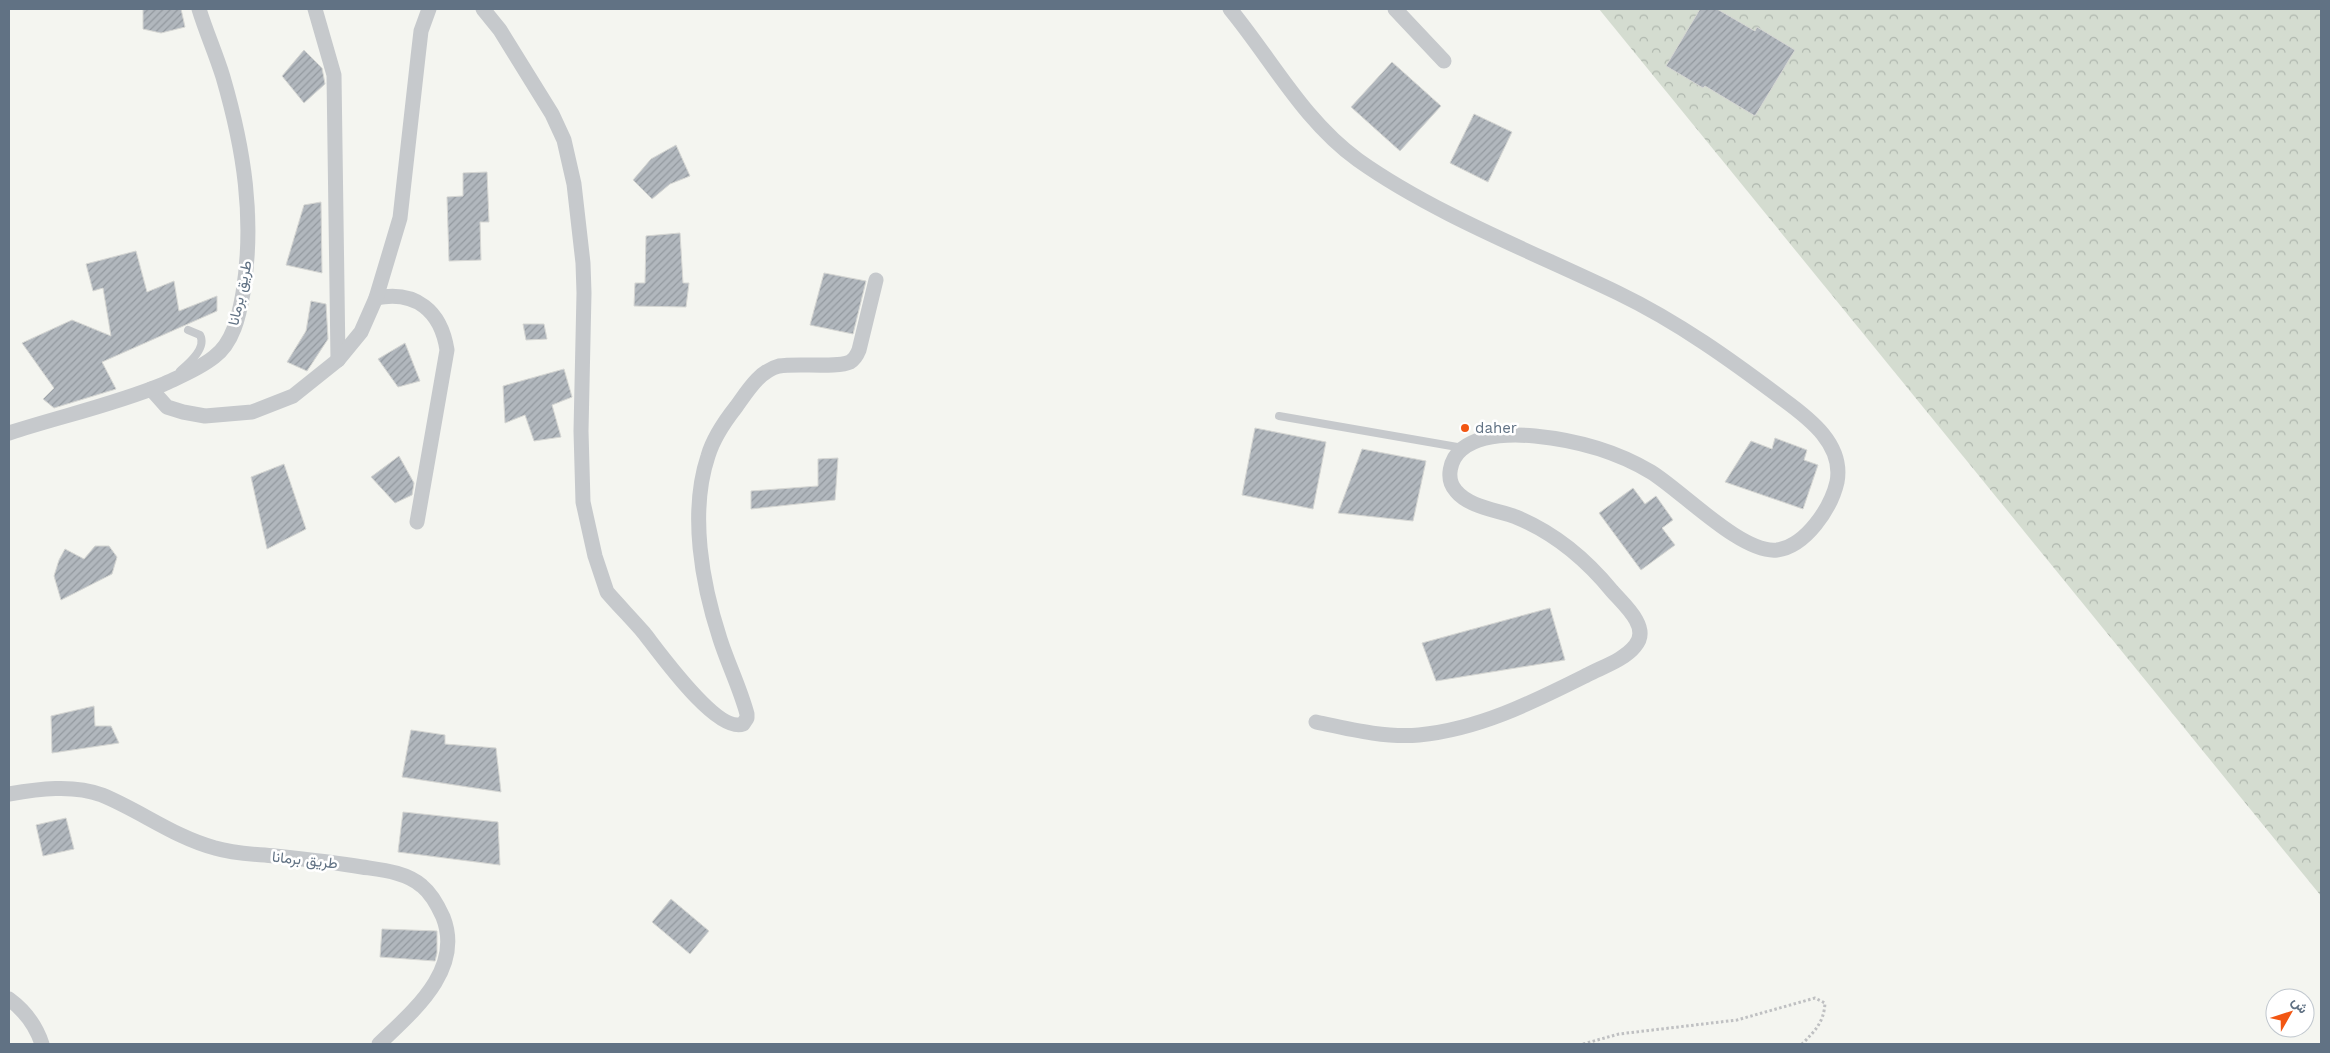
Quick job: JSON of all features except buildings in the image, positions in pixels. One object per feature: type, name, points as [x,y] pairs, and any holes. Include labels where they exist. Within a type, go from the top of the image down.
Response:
[{"type":"street","name":"طريق برمانا","points":[[9,433],[125,400],[151,389],[216,356],[226,345],[235,327],[248,261],[249,204],[243,162],[223,77],[199,9]]},
{"type":"street","points":[[315,9],[334,75],[338,360]]},
{"type":"street","points":[[151,389],[167,407],[183,412],[205,416],[252,412],[293,396],[338,360],[360,332],[376,298],[400,218],[421,31],[429,9]]},
{"type":"street","points":[[483,9],[500,30],[552,114],[564,140],[574,184],[583,263],[584,292],[582,473],[584,502],[601,578],[608,592],[692,692],[710,710],[733,725],[743,724],[747,714],[718,633],[704,579],[700,545],[701,488],[708,456],[731,413],[757,380],[768,370],[795,365],[848,363],[854,359],[860,350],[876,280]]},
{"type":"street","points":[[1230,9],[1294,96],[1324,131],[1357,159],[1428,202],[1621,294],[1678,326],[1745,370],[1803,414],[1822,434],[1833,450],[1838,466],[1833,494],[1810,530],[1801,539],[1776,550],[1756,548],[1730,532],[1648,470],[1615,455],[1574,441],[1524,435],[1504,436],[1488,438],[1463,448],[1457,454],[1450,473],[1451,485],[1456,492],[1477,504],[1534,526],[1568,546],[1600,576],[1631,613],[1640,630],[1638,643],[1623,656],[1531,702],[1489,720],[1447,731],[1404,735],[1346,729],[1316,722]]},
{"type":"street","points":[[1396,9],[1444,61]]},
{"type":"street","points":[[376,298],[390,295],[404,296],[417,301],[428,309],[445,336],[447,350],[417,522]]},
{"type":"street","name":"طريق برمانا","points":[[9,794],[50,789],[78,789],[101,794],[189,840],[215,848],[236,853],[330,862],[382,870],[405,876],[422,886],[435,900],[446,926],[446,956],[440,974],[424,999],[379,1044]]},
{"type":"street","points":[[9,999],[20,1007],[29,1018],[42,1044]]},
{"type":"lane","points":[[151,389],[179,372],[196,355],[202,338],[197,333],[188,330]]},
{"type":"lane","points":[[1279,416],[1463,448]]},
{"type":"path","points":[[1582,1044],[1619,1034],[1737,1020],[1815,998],[1825,1003],[1824,1016],[1820,1027],[1802,1044]]},
{"type":"green space","points":[[1599,9],[2321,9],[2321,896]]},
{"type":"place","name":"daher","points":[[1465,428]]}]
